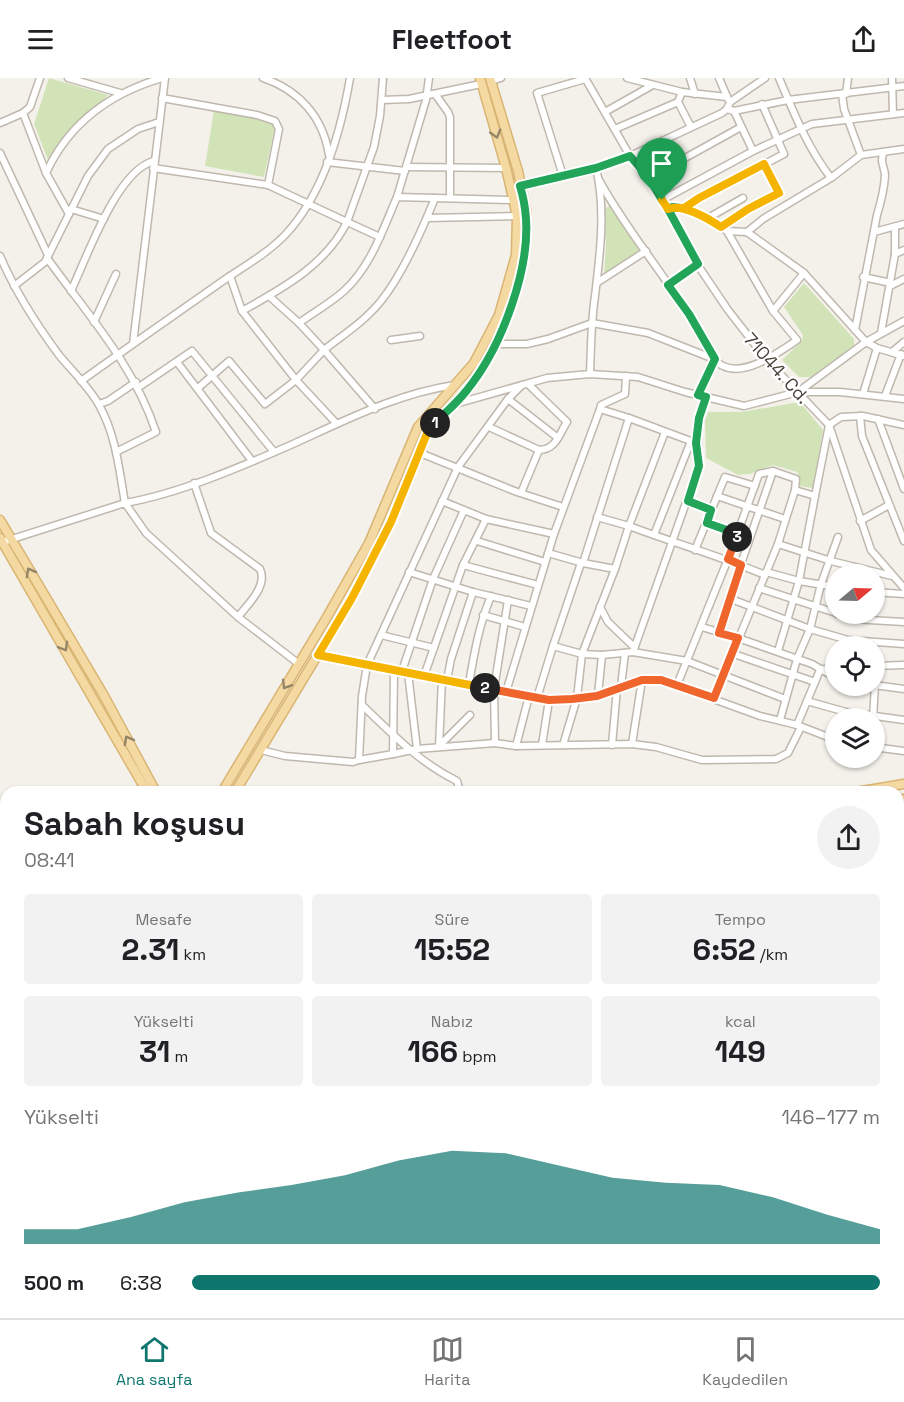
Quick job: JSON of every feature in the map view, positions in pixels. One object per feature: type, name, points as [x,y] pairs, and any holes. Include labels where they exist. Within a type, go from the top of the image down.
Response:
[{"type":"main road","points":[[239,786],[352,598],[391,522],[428,431],[468,389],[506,321],[519,280],[525,244],[526,210],[518,171],[491,80]]},
{"type":"main road","points":[[226,786],[369,543],[418,428],[474,363],[499,315],[516,255],[517,216],[481,81]]},
{"type":"main road","points":[[0,520],[3,540],[144,786]]},
{"type":"main road","points":[[3,540],[103,694],[153,786]]},
{"type":"street","points":[[0,123],[23,113],[30,107],[40,78]]},
{"type":"street","points":[[68,78],[120,93]]},
{"type":"street","points":[[46,173],[70,135],[94,111],[120,93],[164,78],[133,344]]},
{"type":"street","points":[[263,78],[285,88],[310,109],[322,128],[328,159]]},
{"type":"street","points":[[81,381],[286,235],[308,204],[328,159],[339,131],[350,78]]},
{"type":"street","points":[[242,311],[308,270],[338,239],[347,222],[374,147],[382,100],[383,78]]},
{"type":"street","points":[[299,323],[345,290],[360,272],[380,237],[397,197],[427,95],[429,78]]},
{"type":"street","points":[[491,80],[501,78]]},
{"type":"street","points":[[563,176],[537,93],[585,78]]},
{"type":"street","name":"71044. Cd.","points":[[585,78],[630,156],[649,178],[698,264],[728,310],[767,360],[829,425],[871,550],[904,588]]},
{"type":"street","points":[[627,78],[730,105],[762,104],[904,86]]},
{"type":"street","points":[[662,78],[664,88]]},
{"type":"street","points":[[690,78],[695,94]]},
{"type":"street","points":[[720,78],[730,105],[753,151]]},
{"type":"street","points":[[749,78],[753,85]]},
{"type":"street","points":[[520,186],[596,168],[630,156],[691,128],[730,105],[765,78]]},
{"type":"street","points":[[778,78],[800,130],[817,160],[831,178]]},
{"type":"street","points":[[848,78],[844,94],[844,109],[861,155]]},
{"type":"street","points":[[892,78],[893,114]]},
{"type":"street","points":[[382,100],[435,94],[481,81]]},
{"type":"street","points":[[605,112],[651,85]]},
{"type":"street","points":[[615,129],[678,102],[682,92]]},
{"type":"street","points":[[435,94],[450,117],[450,198]]},
{"type":"street","points":[[162,98],[257,115],[274,121],[279,129],[268,185]]},
{"type":"street","points":[[678,102],[691,128]]},
{"type":"street","points":[[684,208],[784,154],[762,104]]},
{"type":"street","points":[[23,113],[46,173],[70,211],[104,219]]},
{"type":"street","points":[[662,200],[753,151],[812,124],[904,113]]},
{"type":"street","points":[[14,286],[45,262],[87,176],[108,149],[138,129],[159,122]]},
{"type":"street","points":[[649,178],[741,127]]},
{"type":"street","points":[[747,232],[763,219],[831,178],[861,155],[904,149]]},
{"type":"street","points":[[855,330],[863,278],[882,198],[885,173],[881,162],[884,152]]},
{"type":"street","points":[[0,153],[48,257],[119,354],[137,384],[156,432],[116,452]]},
{"type":"street","points":[[328,159],[366,168],[506,168]]},
{"type":"street","points":[[71,291],[120,189],[134,172],[154,160]]},
{"type":"street","points":[[724,229],[748,209],[779,193],[764,164]]},
{"type":"street","points":[[153,168],[268,185],[380,237]]},
{"type":"street","points":[[590,374],[592,323],[602,230],[599,180],[596,168]]},
{"type":"street","points":[[599,180],[689,314],[715,359],[722,366],[733,369],[767,360],[797,340],[773,311],[724,229]]},
{"type":"street","points":[[397,197],[514,200]]},
{"type":"street","points":[[198,388],[229,361],[265,404],[296,380],[324,350],[363,319],[380,302],[427,218],[435,198]]},
{"type":"street","points":[[708,219],[744,198]]},
{"type":"street","points":[[668,209],[684,208],[724,229],[747,232],[804,273],[866,342],[877,348],[902,355],[885,396]]},
{"type":"street","points":[[427,218],[517,216]]},
{"type":"street","points":[[874,232],[904,224]]},
{"type":"street","points":[[881,333],[895,254],[895,228]]},
{"type":"street","points":[[895,254],[904,250]]},
{"type":"street","points":[[598,282],[646,251]]},
{"type":"street","points":[[0,256],[2,265],[14,286],[58,353],[99,404],[116,452],[125,503],[146,533],[238,617],[299,664]]},
{"type":"street","points":[[668,285],[698,264]]},
{"type":"street","points":[[773,311],[804,273]]},
{"type":"street","points":[[94,322],[116,274]]},
{"type":"street","points":[[230,276],[242,311],[296,380],[336,423]]},
{"type":"street","points":[[863,278],[890,284],[904,279]]},
{"type":"street","points":[[269,296],[299,323],[375,409]]},
{"type":"street","points":[[798,392],[866,342],[904,321]]},
{"type":"street","points":[[495,344],[527,344],[592,323],[648,333],[715,359]]},
{"type":"street","points":[[391,340],[420,336]]},
{"type":"street","points":[[892,352],[904,342]]},
{"type":"street","points":[[863,394],[877,348]]},
{"type":"street","points":[[99,404],[177,362],[192,351],[274,452]]},
{"type":"street","points":[[698,395],[715,359]]},
{"type":"street","points":[[177,362],[252,461]]},
{"type":"street","points":[[454,404],[547,378],[590,374],[638,377],[744,406],[798,392],[863,394],[904,399]]},
{"type":"street","points":[[506,692],[554,534],[601,405],[625,394],[626,376]]},
{"type":"street","points":[[3,540],[194,483],[274,452],[336,423],[428,390],[456,385]]},
{"type":"street","points":[[359,760],[367,665],[458,467],[508,399],[525,385]]},
{"type":"street","points":[[489,427],[539,450],[546,450],[555,445],[567,422],[525,385]]},
{"type":"street","points":[[654,536],[694,442],[706,397]]},
{"type":"street","points":[[508,399],[558,438]]},
{"type":"street","points":[[600,409],[694,442]]},
{"type":"street","points":[[860,416],[862,436],[904,541]]},
{"type":"street","points":[[777,651],[799,581],[829,425],[841,417],[860,416],[904,425]]},
{"type":"street","points":[[537,698],[629,418]]},
{"type":"street","points":[[878,419],[904,489]]},
{"type":"street","points":[[563,745],[577,698],[582,654],[665,432]]},
{"type":"street","points":[[612,745],[619,687],[699,466],[694,442]]},
{"type":"street","points":[[520,493],[539,450]]},
{"type":"street","points":[[420,453],[520,493],[563,507]]},
{"type":"street","points":[[719,633],[773,471]]},
{"type":"street","points":[[677,685],[702,627],[759,474],[773,471],[796,479],[795,490],[778,544],[714,698]]},
{"type":"street","points":[[695,550],[725,477],[755,486]]},
{"type":"street","points":[[194,483],[211,532],[260,568],[262,573],[261,585],[238,617]]},
{"type":"street","points":[[795,490],[815,496]]},
{"type":"street","points":[[717,496],[785,519]]},
{"type":"street","points":[[442,501],[486,519],[554,534]]},
{"type":"street","points":[[688,501],[711,510]]},
{"type":"street","points":[[860,521],[889,505]]},
{"type":"street","points":[[414,750],[405,672],[433,579],[464,510]]},
{"type":"street","points":[[597,517],[765,573],[825,585]]},
{"type":"street","points":[[424,676],[455,585],[486,519]]},
{"type":"street","points":[[707,523],[738,534]]},
{"type":"street","points":[[780,720],[797,659],[810,629],[838,537]]},
{"type":"street","points":[[477,541],[545,562]]},
{"type":"street","points":[[778,544],[831,561],[893,576]]},
{"type":"street","points":[[548,553],[582,563],[615,569]]},
{"type":"street","points":[[463,565],[538,585]]},
{"type":"street","points":[[409,572],[473,592],[531,606]]},
{"type":"street","points":[[759,588],[825,609]]},
{"type":"street","points":[[439,747],[445,680],[473,592]]},
{"type":"street","points":[[885,593],[904,594]]},
{"type":"street","points":[[469,684],[483,615],[491,596]]},
{"type":"street","points":[[731,599],[787,621],[848,640],[904,644]]},
{"type":"street","points":[[495,743],[494,689],[508,600]]},
{"type":"street","points":[[600,607],[608,622],[631,651]]},
{"type":"street","points":[[483,615],[525,627]]},
{"type":"street","points":[[885,621],[904,622]]},
{"type":"street","points":[[702,627],[777,651],[812,664],[825,672]]},
{"type":"street","points":[[381,635],[434,648]]},
{"type":"street","points":[[553,646],[582,654],[602,655],[631,651],[687,661],[785,699]]},
{"type":"street","points":[[731,653],[815,682]]},
{"type":"street","points":[[318,655],[549,700],[598,695],[642,680],[661,680],[760,716],[780,720],[825,736]]},
{"type":"street","points":[[598,695],[602,655]]},
{"type":"street","points":[[885,666],[904,665]]},
{"type":"street","points":[[820,670],[825,669]]},
{"type":"street","points":[[393,754],[394,670]]},
{"type":"street","points":[[261,750],[285,756],[353,762],[414,750],[495,743],[516,746],[632,744],[657,747],[702,760],[776,759],[788,753],[820,670]]},
{"type":"street","points":[[632,744],[642,680]]},
{"type":"street","points":[[885,686],[904,689]]},
{"type":"street","points":[[516,746],[529,696]]},
{"type":"street","points":[[542,745],[549,700]]},
{"type":"street","points":[[807,701],[826,708]]},
{"type":"street","points":[[362,705],[393,735],[439,772],[457,781],[458,786]]},
{"type":"street","points":[[439,747],[470,715]]},
{"type":"street","points":[[885,719],[904,720]]},
{"type":"street","points":[[885,749],[904,751]]},
{"type":"green space","points":[[49,78],[108,95],[61,141],[48,160],[34,124]]},
{"type":"green space","points":[[214,110],[270,121],[275,127],[264,177],[205,166]]},
{"type":"green space","points":[[613,204],[643,249],[604,275],[606,244],[604,209]]},
{"type":"green space","points":[[804,283],[854,339],[854,347],[811,377],[799,377],[782,360],[802,341],[803,335],[784,307]]},
{"type":"green space","points":[[800,402],[823,430],[813,488],[799,486],[800,479],[797,472],[773,465],[750,474],[738,475],[706,458],[705,421],[708,412],[741,412]]},
{"type":"route","points":[[662,200],[649,178],[630,156],[596,168],[520,186],[526,210],[525,244],[519,280],[506,321],[490,355],[468,389],[428,431],[391,522],[352,598],[318,655],[549,700],[597,696],[642,680],[661,680],[714,698],[738,638],[719,633],[741,565],[728,559],[738,534],[707,523],[711,510],[688,501],[699,466],[696,443],[699,418],[706,397],[698,395],[715,359],[689,314],[668,285],[698,264],[668,209],[684,208],[764,164],[779,193],[748,209],[721,227],[684,208],[672,207],[668,209],[662,200]]}]
